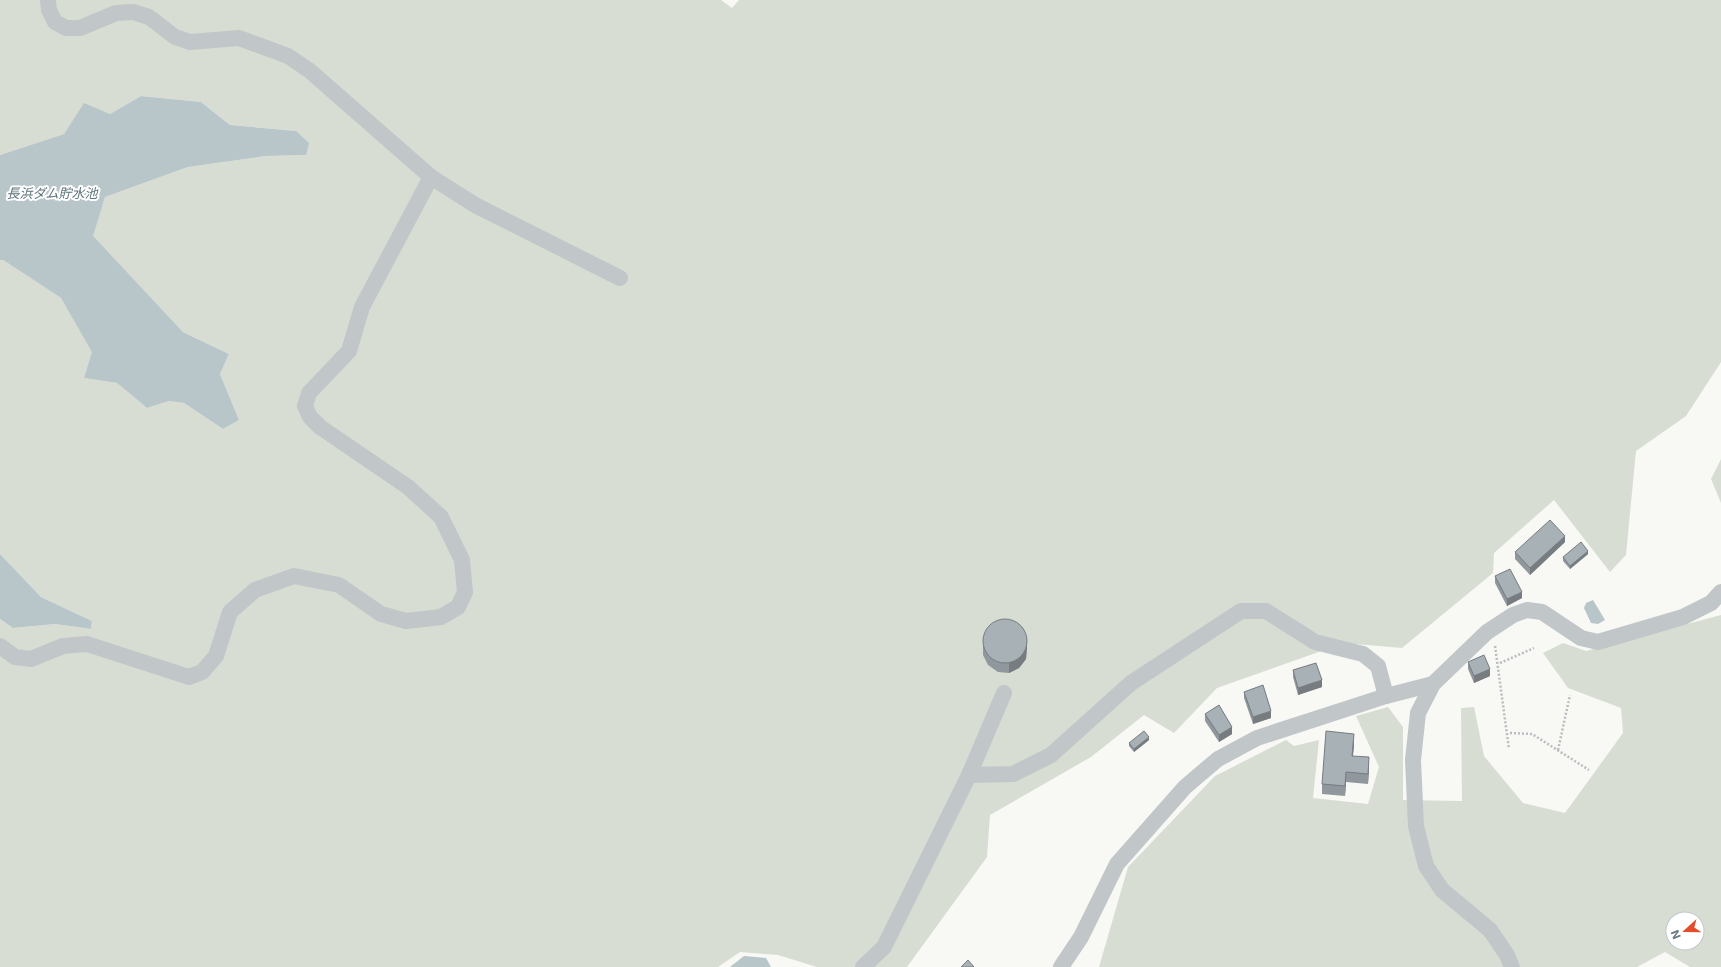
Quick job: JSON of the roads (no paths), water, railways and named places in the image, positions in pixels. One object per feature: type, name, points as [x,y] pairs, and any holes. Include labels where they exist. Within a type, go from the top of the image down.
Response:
[{"type":"street","points":[[48,0],[49,10],[55,22],[66,28],[80,28],[116,13],[133,12],[149,17],[175,37],[190,42],[239,38],[288,56],[310,71],[431,177],[475,205],[620,278]]},
{"type":"street","points":[[0,646],[15,657],[31,659],[63,646],[87,644],[189,677],[202,672],[216,656],[230,612],[255,590],[294,576],[339,585],[381,614],[406,621],[441,617],[458,607],[465,592],[462,560],[441,517],[408,487],[320,428],[310,416],[306,406],[309,393],[349,351],[362,307],[431,177]]},
{"type":"street","points":[[1512,967],[1507,955],[1490,930],[1442,890],[1426,866],[1416,826],[1412,760],[1418,713],[1433,684],[1487,632],[1513,615],[1528,610],[1542,612],[1581,638],[1598,642],[1683,617],[1711,604],[1721,592]]},
{"type":"street","points":[[969,775],[1013,774],[1051,755],[1131,683],[1241,611],[1266,611],[1315,642],[1363,654],[1378,666],[1386,696]]},
{"type":"street","points":[[1061,967],[1081,937],[1117,864],[1185,787],[1218,759],[1257,738],[1386,696],[1433,684]]},
{"type":"street","points":[[863,967],[884,947],[969,775],[1004,693]]},
{"type":"water","name":"長浜ダム貯水池","points":[[141,96],[201,102],[230,125],[296,131],[309,143],[306,155],[266,156],[188,167],[105,197],[93,236],[183,332],[229,354],[220,374],[239,420],[223,429],[184,403],[169,401],[147,408],[117,383],[84,378],[92,352],[61,298],[3,260],[0,260],[0,155],[64,134],[84,103],[110,114]]},
{"type":"water","points":[[0,554],[41,597],[92,621],[91,629],[55,624],[13,628],[0,619]]},
{"type":"water","points":[[1593,600],[1605,620],[1598,624],[1591,623],[1584,608],[1586,603]]},
{"type":"water","points":[[744,956],[766,958],[771,967],[730,967]]}]
